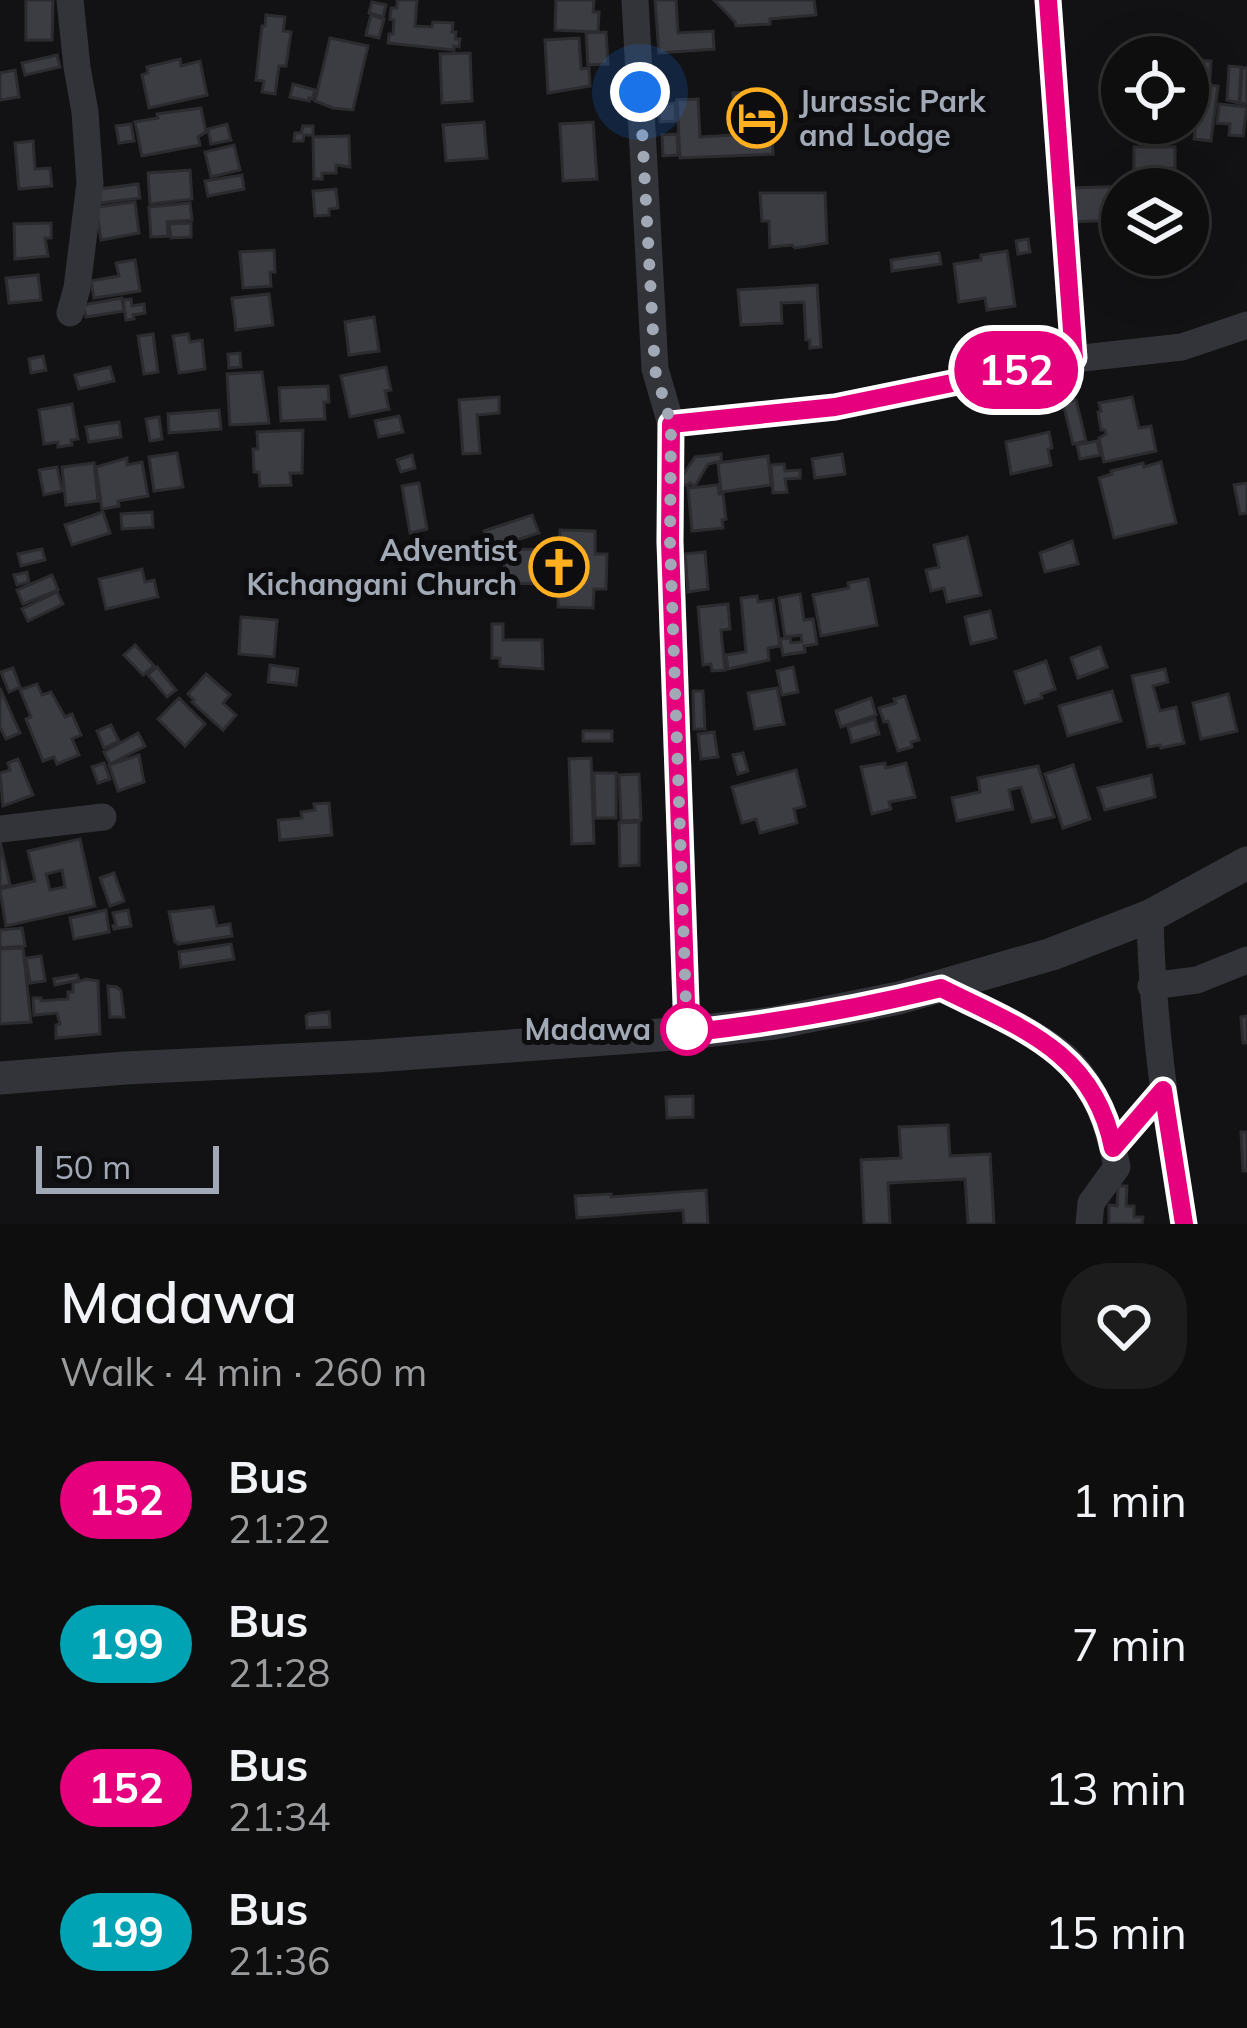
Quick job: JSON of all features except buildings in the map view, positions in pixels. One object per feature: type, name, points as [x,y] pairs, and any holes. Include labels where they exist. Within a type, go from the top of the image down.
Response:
[{"type":"street","points":[[70,0],[90,183],[70,313]]},
{"type":"street","points":[[635,0],[655,370],[671,424],[670,542],[687,1033]]},
{"type":"street","points":[[1048,0],[1074,358]]},
{"type":"street","points":[[671,424],[835,407],[1074,358],[1182,347],[1247,326]]},
{"type":"street","points":[[0,829],[103,817]]},
{"type":"street","points":[[0,1078],[374,1056],[774,1023],[941,988],[1052,954],[1150,916],[1247,863]]},
{"type":"street","points":[[1150,916],[1151,986],[1184,1224]]},
{"type":"street","points":[[1151,986],[1197,980],[1247,960]]},
{"type":"street","points":[[941,988],[1061,1053],[1088,1087],[1109,1126],[1117,1167],[1091,1203],[1089,1224]]},
{"type":"street","points":[[1113,1148],[1163,1090]]},
{"type":"bus line","name":"152","points":[[1048,0],[1074,358],[835,407],[671,424],[670,542],[687,1033],[774,1023],[941,988],[1061,1053],[1088,1087],[1109,1126],[1113,1148],[1163,1090],[1184,1224]]},
{"type":"place","name":"Jurassic Park and Lodge","points":[[757,118]]},
{"type":"place","name":"Adventist Kichangani Church","points":[[559,567]]},
{"type":"place","name":"Madawa","points":[[687,1029]]},
{"type":"route","points":[[640,92],[655,370],[671,424],[670,542],[687,1033],[687,1029]]}]
